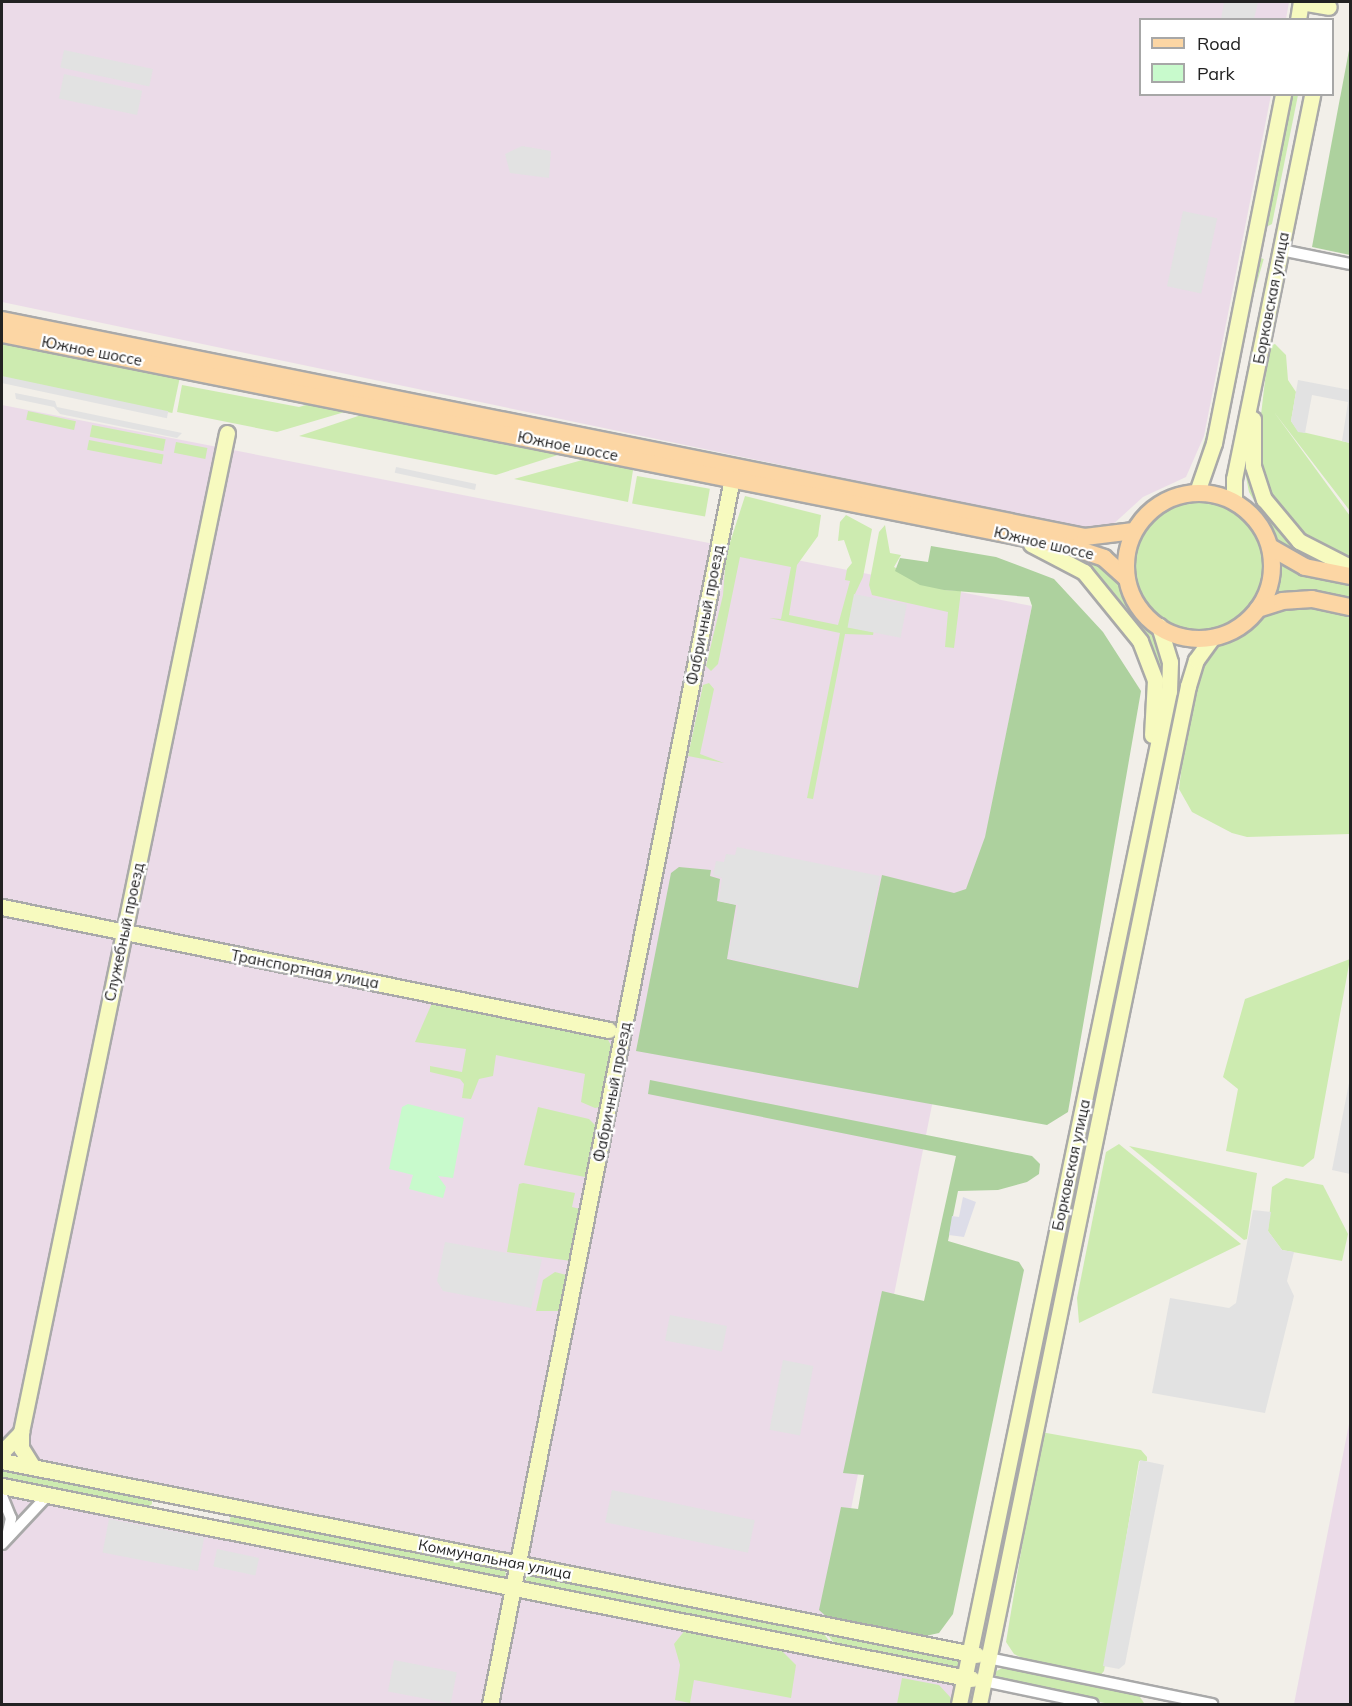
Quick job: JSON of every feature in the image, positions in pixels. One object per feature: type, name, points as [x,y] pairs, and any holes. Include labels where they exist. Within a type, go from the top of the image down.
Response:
[{"type":"main road","points":[[1298,18],[1301,2],[1328,9]]},
{"type":"main road","name":"Борковская улица","points":[[1197,492],[1214,443],[1283,96]]},
{"type":"main road","name":"Борковская улица","points":[[1234,501],[1234,479],[1312,96]]},
{"type":"main road","name":"Южное шоссе","points":[[2,320],[1085,537],[1134,531]]},
{"type":"main road","name":"Южное шоссе","points":[[2,334],[1090,552],[1126,578]]},
{"type":"main road","points":[[1255,377],[1253,466],[1264,499],[1299,542],[1350,567]]},
{"type":"main road","name":"Служебный проезд","points":[[33,1467],[21,1448],[21,1432],[227,433]]},
{"type":"main road","name":"Фабричный проезд","points":[[490,1704],[732,479]]},
{"type":"main road","points":[[1197,492],[1234,501],[1254,517],[1270,547],[1271,581],[1258,609],[1242,625],[1212,638],[1184,637],[1159,626],[1135,602],[1126,578],[1126,554],[1134,531],[1158,505],[1197,492]]},
{"type":"main road","points":[[1009,535],[1062,556],[1084,572],[1151,661],[1155,681],[1150,785]]},
{"type":"main road","points":[[1270,547],[1305,567],[1350,576]]},
{"type":"main road","points":[[1258,609],[1282,601],[1312,599],[1350,607]]},
{"type":"main road","name":"Борковская улица","points":[[959,1704],[1150,785],[1170,675],[1159,626]]},
{"type":"main road","name":"Борковская улица","points":[[979,1704],[1188,686],[1196,660],[1212,638]]},
{"type":"main road","name":"Транспортная улица","points":[[2,908],[609,1030]]},
{"type":"main road","points":[[1078,1131],[1096,1135]]},
{"type":"main road","points":[[2,1452],[21,1432]]},
{"type":"main road","name":"Коммунальная улица","points":[[2,1461],[988,1658]]},
{"type":"main road","name":"Коммунальная улица","points":[[2,1486],[984,1681]]},
{"type":"main road","points":[[147,1514],[156,1507],[151,1490]]},
{"type":"main road","points":[[175,1519],[169,1506],[181,1496]]},
{"type":"street","points":[[1281,250],[1350,264]]},
{"type":"street","points":[[2,1496],[11,1518],[4,1541]]},
{"type":"street","points":[[4,1541],[47,1496]]},
{"type":"street","points":[[988,1658],[1212,1704]]},
{"type":"street","points":[[984,1681],[1093,1704]]},
{"type":"shaded area","points":[[2,2],[1289,2],[1286,18],[1139,18],[1139,96],[1271,96],[1204,436],[1186,477],[1143,497],[1109,528],[1091,530],[2,302]]},
{"type":"shaded area","points":[[1224,2],[1258,2],[1254,18],[1221,18]]},
{"type":"shaded area","points":[[64,50],[153,69],[149,87],[60,68]]},
{"type":"shaded area","points":[[64,74],[142,91],[137,115],[59,98]]},
{"type":"shaded area","points":[[522,146],[551,151],[549,178],[510,173],[505,154]]},
{"type":"shaded area","points":[[1183,211],[1217,218],[1201,294],[1167,286]]},
{"type":"shaded area","points":[[2,376],[168,411],[167,418],[2,383]]},
{"type":"shaded area","points":[[1298,380],[1350,390],[1350,443],[1342,441],[1348,402],[1312,395],[1305,433],[1298,432],[1291,421]]},
{"type":"shaded area","points":[[15,393],[55,401],[57,407],[182,433],[177,438],[60,414],[54,407],[16,399]]},
{"type":"shaded area","points":[[2,405],[1032,606],[829,1619],[2,1454]]},
{"type":"shaded area","points":[[396,467],[476,484],[475,490],[395,473]]},
{"type":"shaded area","points":[[854,594],[907,604],[901,638],[848,627]]},
{"type":"shaded area","points":[[737,847],[880,876],[857,987],[728,958],[738,905],[719,901],[722,878],[713,875],[716,861],[724,862],[726,854],[735,855]]},
{"type":"shaded area","points":[[1350,1078],[1350,1174],[1332,1170]]},
{"type":"shaded area","points":[[963,1197],[976,1202],[964,1237],[949,1235],[952,1216],[959,1217]]},
{"type":"shaded area","points":[[1253,1210],[1271,1212],[1268,1231],[1282,1250],[1294,1252],[1287,1281],[1294,1296],[1265,1413],[1152,1393],[1170,1298],[1229,1308],[1236,1303]]},
{"type":"shaded area","points":[[445,1242],[542,1259],[531,1308],[443,1291],[437,1281]]},
{"type":"shaded area","points":[[670,1315],[727,1326],[722,1352],[665,1341]]},
{"type":"shaded area","points":[[783,1360],[813,1366],[800,1436],[769,1430]]},
{"type":"shaded area","points":[[1350,1419],[1350,1704],[1294,1704]]},
{"type":"shaded area","points":[[1140,1460],[1164,1465],[1125,1664],[1119,1669],[1103,1666]]},
{"type":"shaded area","points":[[2,1490],[956,1685],[952,1704],[2,1704]]},
{"type":"shaded area","points":[[612,1490],[755,1520],[748,1553],[605,1522]]},
{"type":"shaded area","points":[[109,1519],[204,1538],[198,1571],[103,1552]]},
{"type":"shaded area","points":[[217,1549],[259,1558],[255,1576],[213,1567]]},
{"type":"shaded area","points":[[394,1660],[457,1672],[451,1704],[388,1691]]},
{"type":"green space","points":[[1350,45],[1350,255],[1312,247]]},
{"type":"green space","points":[[1290,96],[1298,96],[1272,224],[1268,226],[1264,223]]},
{"type":"green space","points":[[1257,257],[1264,259],[1200,481],[1193,479]]},
{"type":"green space","points":[[2,339],[180,377],[172,413],[2,377]]},
{"type":"green space","points":[[1275,344],[1286,355],[1288,380],[1296,392],[1291,421],[1298,431],[1350,443],[1350,511],[1274,412],[1350,516],[1350,562],[1309,546],[1273,502],[1256,458],[1269,346]]},
{"type":"green space","points":[[182,385],[299,407],[313,403],[348,411],[277,432],[177,412]]},
{"type":"green space","points":[[28,411],[76,421],[74,430],[26,420]]},
{"type":"green space","points":[[367,413],[564,453],[496,475],[299,436]]},
{"type":"green space","points":[[92,425],[166,439],[163,451],[90,437]]},
{"type":"green space","points":[[89,440],[164,455],[162,464],[87,450]]},
{"type":"green space","points":[[176,442],[207,448],[205,459],[174,453]]},
{"type":"green space","points":[[1247,452],[1298,549],[1327,565],[1300,559],[1277,540],[1249,492],[1244,467]]},
{"type":"green space","points":[[586,459],[633,470],[628,502],[514,479]]},
{"type":"green space","points":[[637,476],[710,489],[705,516],[632,504]]},
{"type":"green space","points":[[745,496],[821,515],[818,536],[797,565],[789,615],[838,625],[850,581],[845,580],[847,569],[852,563],[844,540],[838,541],[840,522],[846,515],[872,529],[863,577],[855,594],[874,630],[873,635],[845,634],[813,799],[807,798],[840,633],[769,618],[781,619],[791,567],[740,557],[718,664],[711,671],[706,666],[723,595],[726,555]]},
{"type":"green space","points":[[1199,501],[1224,506],[1245,520],[1259,541],[1264,566],[1259,591],[1245,612],[1224,626],[1199,631],[1174,626],[1153,612],[1139,591],[1134,566],[1139,541],[1153,520],[1174,506]]},
{"type":"green space","points":[[885,525],[890,553],[901,555],[894,567],[944,590],[961,591],[954,648],[945,647],[948,612],[872,595],[869,585],[879,532]]},
{"type":"green space","points":[[931,546],[996,557],[1054,579],[1103,632],[1141,691],[1068,1112],[1047,1125],[636,1051],[671,873],[679,867],[711,870],[710,876],[720,879],[717,901],[736,905],[727,959],[858,988],[882,875],[954,893],[966,889],[985,837],[1032,606],[1029,597],[944,590],[920,585],[895,571],[900,558],[928,562]]},
{"type":"green space","points":[[1059,551],[1098,562],[1114,577],[1135,616],[1157,640],[1164,667],[1161,687],[1082,564]]},
{"type":"green space","points":[[1281,564],[1350,584],[1350,600],[1300,591],[1276,595]]},
{"type":"green space","points":[[1303,604],[1350,614],[1350,834],[1247,837],[1232,833],[1192,812],[1179,789],[1185,739],[1179,738],[1197,669],[1213,650],[1269,614]]},
{"type":"green space","points":[[709,683],[714,689],[700,754],[724,763],[688,756],[703,685]]},
{"type":"green space","points":[[1350,959],[1314,1158],[1303,1167],[1226,1151],[1238,1089],[1223,1077],[1245,999]]},
{"type":"green space","points":[[438,1002],[536,1020],[551,1028],[551,1023],[606,1036],[613,1049],[604,1106],[595,1108],[581,1102],[585,1074],[496,1055],[493,1076],[479,1079],[471,1099],[462,1098],[464,1084],[460,1079],[430,1072],[430,1066],[462,1072],[466,1049],[415,1042],[432,1003]]},
{"type":"green space","points":[[650,1080],[1032,1156],[1040,1164],[1039,1174],[1027,1182],[998,1190],[958,1191],[948,1241],[1019,1262],[1024,1270],[953,1614],[939,1633],[921,1637],[829,1619],[819,1610],[841,1507],[858,1509],[864,1475],[843,1473],[882,1291],[924,1301],[956,1156],[648,1094]]},
{"type":"green space","points":[[408,1104],[464,1118],[453,1178],[438,1176],[446,1187],[443,1198],[409,1189],[413,1175],[389,1169],[402,1107]]},
{"type":"green space","points":[[538,1107],[589,1119],[599,1129],[585,1177],[524,1165]]},
{"type":"green space","points":[[1119,1144],[1241,1244],[1079,1323],[1077,1298],[1106,1152]]},
{"type":"green space","points":[[1129,1146],[1257,1173],[1247,1239],[1244,1240]]},
{"type":"green space","points":[[1286,1178],[1323,1185],[1348,1234],[1342,1261],[1282,1250],[1268,1231],[1272,1187]]},
{"type":"green space","points":[[519,1184],[575,1193],[572,1207],[580,1209],[571,1261],[507,1252]]},
{"type":"green space","points":[[555,1272],[570,1276],[564,1311],[536,1311],[543,1280]]},
{"type":"green space","points":[[1041,1432],[1141,1450],[1147,1457],[1147,1461],[1139,1461],[1104,1671],[1099,1677],[1028,1661],[1014,1654],[1006,1642]]},
{"type":"green space","points":[[2,1465],[152,1497],[152,1504],[147,1508],[2,1480]]},
{"type":"green space","points":[[232,1510],[504,1568],[506,1574],[503,1579],[229,1525]]},
{"type":"green space","points":[[528,1572],[821,1630],[833,1646],[525,1583]]},
{"type":"green space","points":[[686,1629],[780,1649],[796,1665],[791,1698],[694,1680],[690,1703],[675,1700],[680,1665],[674,1644]]},
{"type":"green space","points":[[825,1631],[942,1654],[964,1664],[961,1670],[837,1647]]},
{"type":"green space","points":[[1002,1668],[1138,1694],[1144,1703],[1110,1704],[1015,1685],[997,1678],[995,1672]]},
{"type":"green space","points":[[902,1678],[939,1685],[951,1698],[950,1704],[897,1704]]}]
